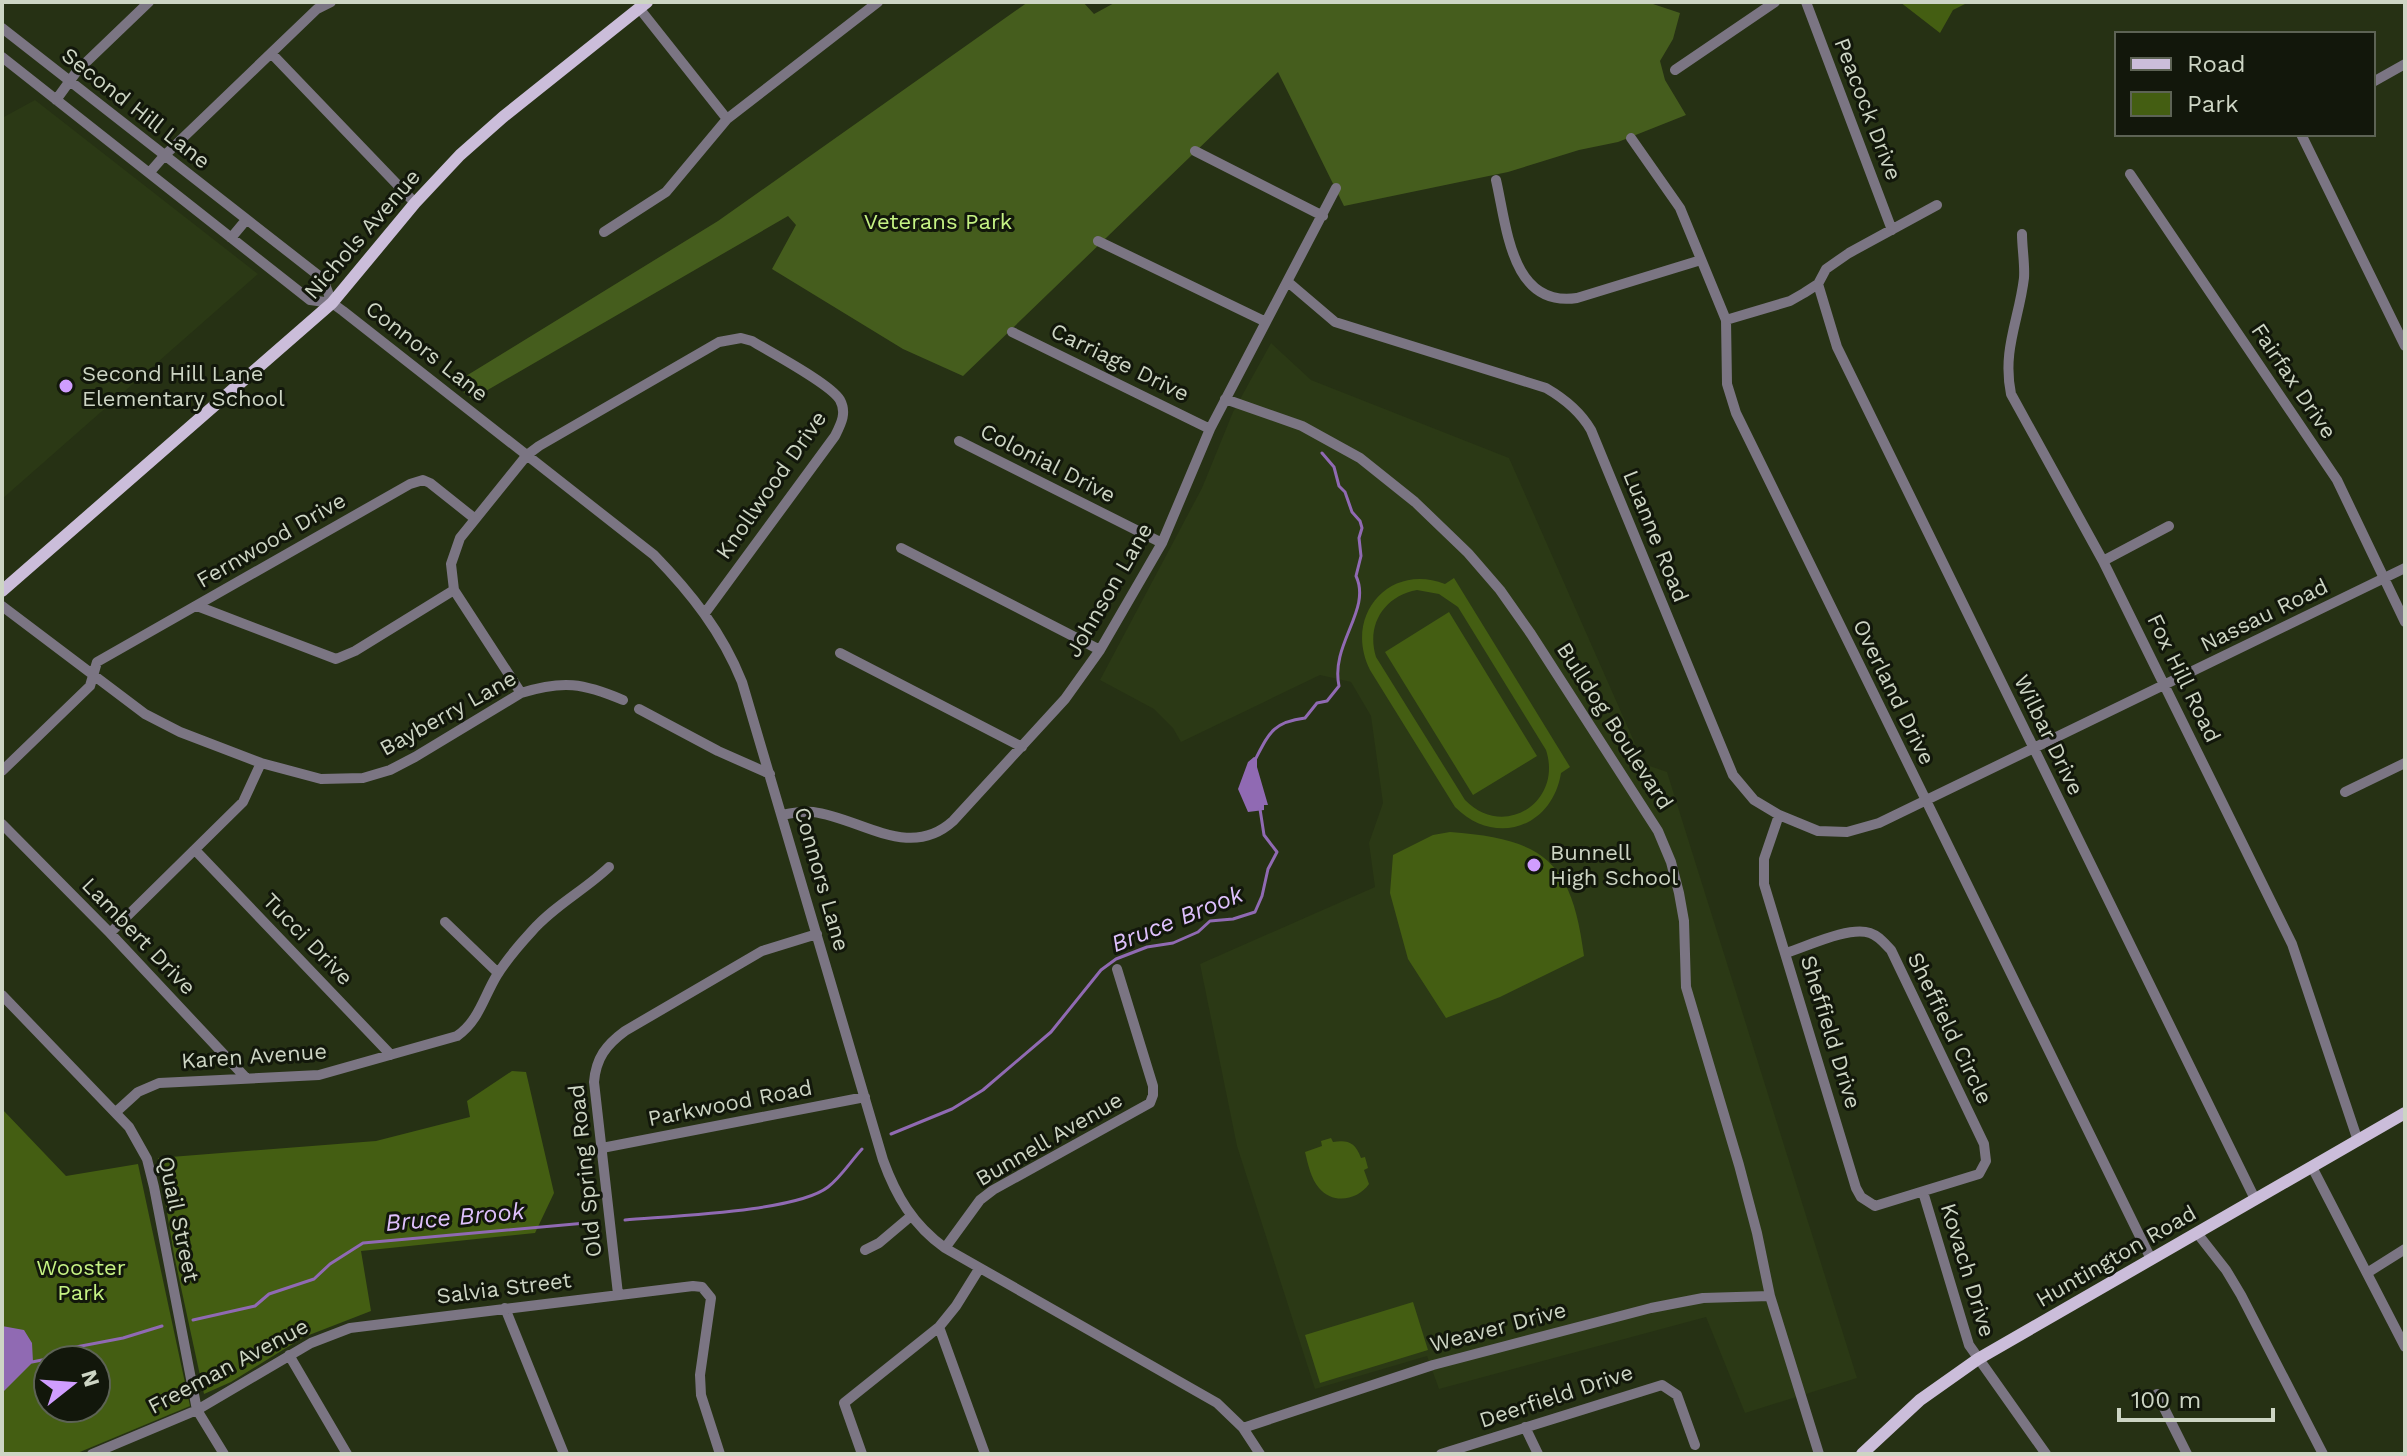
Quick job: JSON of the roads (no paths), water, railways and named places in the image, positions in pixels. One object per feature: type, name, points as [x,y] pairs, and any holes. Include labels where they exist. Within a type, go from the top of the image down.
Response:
[{"type":"main road","name":"Nichols Avenue","points":[[2,591],[332,303],[415,203],[460,155],[643,5]]},
{"type":"main road","name":"Huntington Road","points":[[1862,1454],[1920,1400],[1978,1359],[2405,1113]]},
{"type":"street","points":[[56,100],[68,80],[149,2]]},
{"type":"street","points":[[150,172],[317,9],[331,2]]},
{"type":"street","points":[[604,232],[666,192],[727,119],[878,2]]},
{"type":"street","points":[[1675,70],[1775,2]]},
{"type":"street","name":"Peacock Drive","points":[[1806,2],[1892,230]]},
{"type":"street","points":[[643,5],[727,119]]},
{"type":"street","name":"Second Hill Lane","points":[[2,28],[323,279],[332,303],[310,300],[2,57]]},
{"type":"street","points":[[271,53],[415,203]]},
{"type":"street","points":[[2375,81],[2402,67],[2404,81]]},
{"type":"street","points":[[2302,136],[2405,346]]},
{"type":"street","name":"Overland Drive","points":[[1631,138],[1680,208],[1726,320],[1730,400],[2151,1259]]},
{"type":"street","points":[[1195,151],[1323,216]]},
{"type":"street","name":"Fairfax Drive","points":[[2130,174],[2337,480],[2405,622]]},
{"type":"street","points":[[1496,180],[1517,264],[1535,291],[1548,297],[1562,300],[1577,298],[1701,260]]},
{"type":"street","name":"Johnson Lane","points":[[782,815],[816,812],[892,835],[926,838],[953,821],[1065,699],[1100,650],[1162,543],[1210,429],[1336,188]]},
{"type":"street","points":[[1726,320],[1790,301],[1818,284],[1826,269],[1937,205]]},
{"type":"street","points":[[231,238],[246,220]]},
{"type":"street","name":"Fox Hill Road","points":[[2022,234],[2024,277],[2007,352],[2011,394],[2103,561],[2292,944],[2358,1141]]},
{"type":"street","points":[[1098,241],[1266,322]]},
{"type":"street","name":"Luanne Road","points":[[1288,282],[1335,322],[1546,388],[1583,416],[1733,775],[1754,800],[1779,815],[1818,831],[1847,832],[1879,823],[1925,801]]},
{"type":"street","name":"Wilbar Drive","points":[[1818,284],[1837,347],[2255,1199]]},
{"type":"street","name":"Connors Lane","points":[[332,303],[654,555],[705,613],[737,671],[890,1179],[911,1216],[945,1248],[979,1269],[1217,1403],[1243,1428],[1260,1454]]},
{"type":"street","name":"Carriage Drive","points":[[1012,332],[1210,429]]},
{"type":"street","name":"Knollwood Drive","points":[[454,590],[453,552],[474,518],[527,455],[693,357],[728,339],[741,338],[752,341],[833,391],[843,409],[843,421],[705,613]]},
{"type":"street","name":"Bulldog Boulevard","points":[[1225,399],[1302,426],[1360,458],[1415,502],[1457,543],[1500,590],[1531,634],[1658,831],[1679,893],[1684,921],[1686,987],[1739,1165],[1770,1296],[1819,1454]]},
{"type":"street","name":"Colonial Drive","points":[[959,441],[1162,543]]},
{"type":"street","name":"Fernwood Drive","points":[[93,676],[97,662],[416,481],[430,483],[474,518]]},
{"type":"street","points":[[2103,561],[2169,526]]},
{"type":"street","points":[[901,548],[1100,650]]},
{"type":"street","name":"Nassau Road","points":[[1925,801],[2405,568]]},
{"type":"street","points":[[197,606],[336,659],[355,651],[454,590],[521,693]]},
{"type":"street","name":"Bayberry Lane","points":[[2,606],[145,714],[180,732],[261,763],[321,779],[357,779],[374,775],[415,757],[521,693],[539,688],[575,683],[623,700]]},
{"type":"street","points":[[840,653],[1022,747]]},
{"type":"street","points":[[2,771],[90,686],[93,676]]},
{"type":"street","points":[[639,709],[718,751],[770,774]]},
{"type":"street","points":[[110,933],[243,802],[261,763]]},
{"type":"street","points":[[2345,792],[2405,763]]},
{"type":"street","name":"Sheffield Drive","points":[[1779,815],[1764,859],[1764,884],[1861,1197],[1875,1206],[1923,1192]]},
{"type":"street","name":"Lambert Drive","points":[[2,824],[246,1078]]},
{"type":"street","name":"Tucci Drive","points":[[196,851],[391,1055]]},
{"type":"street","name":"Karen Avenue","points":[[116,1112],[138,1092],[159,1083],[319,1075],[446,1040],[466,1030],[473,1022],[498,973],[540,923],[609,867]]},
{"type":"street","points":[[445,922],[498,973]]},
{"type":"street","name":"Sheffield Circle","points":[[1786,953],[1845,934],[1867,932],[1891,950],[1984,1144],[1986,1156],[1985,1166],[1979,1174],[1923,1192]]},
{"type":"street","name":"Old Spring Road","points":[[618,1294],[594,1082],[599,1058],[606,1047],[625,1031],[762,951],[817,934]]},
{"type":"street","name":"Bunnell Avenue","points":[[945,1248],[980,1200],[993,1190],[1150,1103],[1153,1086],[1117,969]]},
{"type":"street","name":"Quail Street","points":[[2,995],[116,1112],[135,1135],[147,1159],[197,1410]]},
{"type":"street","name":"Parkwood Road","points":[[602,1148],[865,1097]]},
{"type":"street","points":[[2312,1167],[2405,1347]]},
{"type":"street","name":"Kovach Drive","points":[[1923,1192],[1969,1345],[2046,1454]]},
{"type":"street","points":[[865,1250],[879,1243],[911,1216]]},
{"type":"street","points":[[2197,1233],[2241,1295],[2323,1454]]},
{"type":"street","points":[[2367,1273],[2405,1249]]},
{"type":"street","points":[[862,1454],[844,1403],[939,1327],[979,1269]]},
{"type":"street","name":"Salvia Street","points":[[385,1322],[702,1287],[707,1291],[711,1304],[700,1375],[701,1395],[720,1454]]},
{"type":"street","name":"Weaver Drive","points":[[1243,1428],[1433,1365],[1651,1308],[1703,1298],[1770,1296]]},
{"type":"street","points":[[505,1308],[564,1454]]},
{"type":"street","name":"Freeman Avenue","points":[[92,1454],[197,1410],[289,1355],[339,1331],[385,1322]]},
{"type":"street","points":[[939,1327],[985,1454]]},
{"type":"street","points":[[289,1355],[347,1454]]},
{"type":"street","name":"Deerfield Drive","points":[[1441,1454],[1662,1385],[1677,1395],[1695,1445]]},
{"type":"street","points":[[2157,1394],[2187,1454]]},
{"type":"street","points":[[197,1410],[224,1454]]},
{"type":"street","points":[[1525,1427],[1538,1454]]},
{"type":"waterway","name":"Bruce Brook","points":[[1255,760],[1273,730],[1286,722],[1305,718],[1317,703],[1327,701],[1339,686],[1340,656],[1359,602],[1356,576],[1361,556],[1359,538],[1362,528],[1339,486],[1334,467],[1322,453]]},
{"type":"waterway","name":"Bruce Brook","points":[[891,1134],[952,1109],[983,1090],[1051,1032],[1101,970],[1116,959],[1147,947],[1173,943],[1198,932],[1210,921],[1233,919],[1255,912],[1268,869],[1277,852],[1264,835],[1260,809]]},
{"type":"waterway","name":"Bruce Brook","points":[[625,1220],[731,1211],[789,1202],[828,1187],[862,1149]]},
{"type":"waterway","name":"Bruce Brook","points":[[193,1320],[255,1306],[269,1294],[314,1279],[330,1264],[363,1243],[597,1222]]},
{"type":"waterway","name":"Bruce Brook","points":[[92,1344],[162,1326]]},
{"type":"place","name":"Second Hill Lane Elementary School","points":[[66,386]]},
{"type":"place","name":"Bunnell High School","points":[[1534,865]]},
{"type":"park label","name":"Veterans Park","points":[[938,221]]},
{"type":"park label","name":"Wooster Park","points":[[81,1280]]}]
